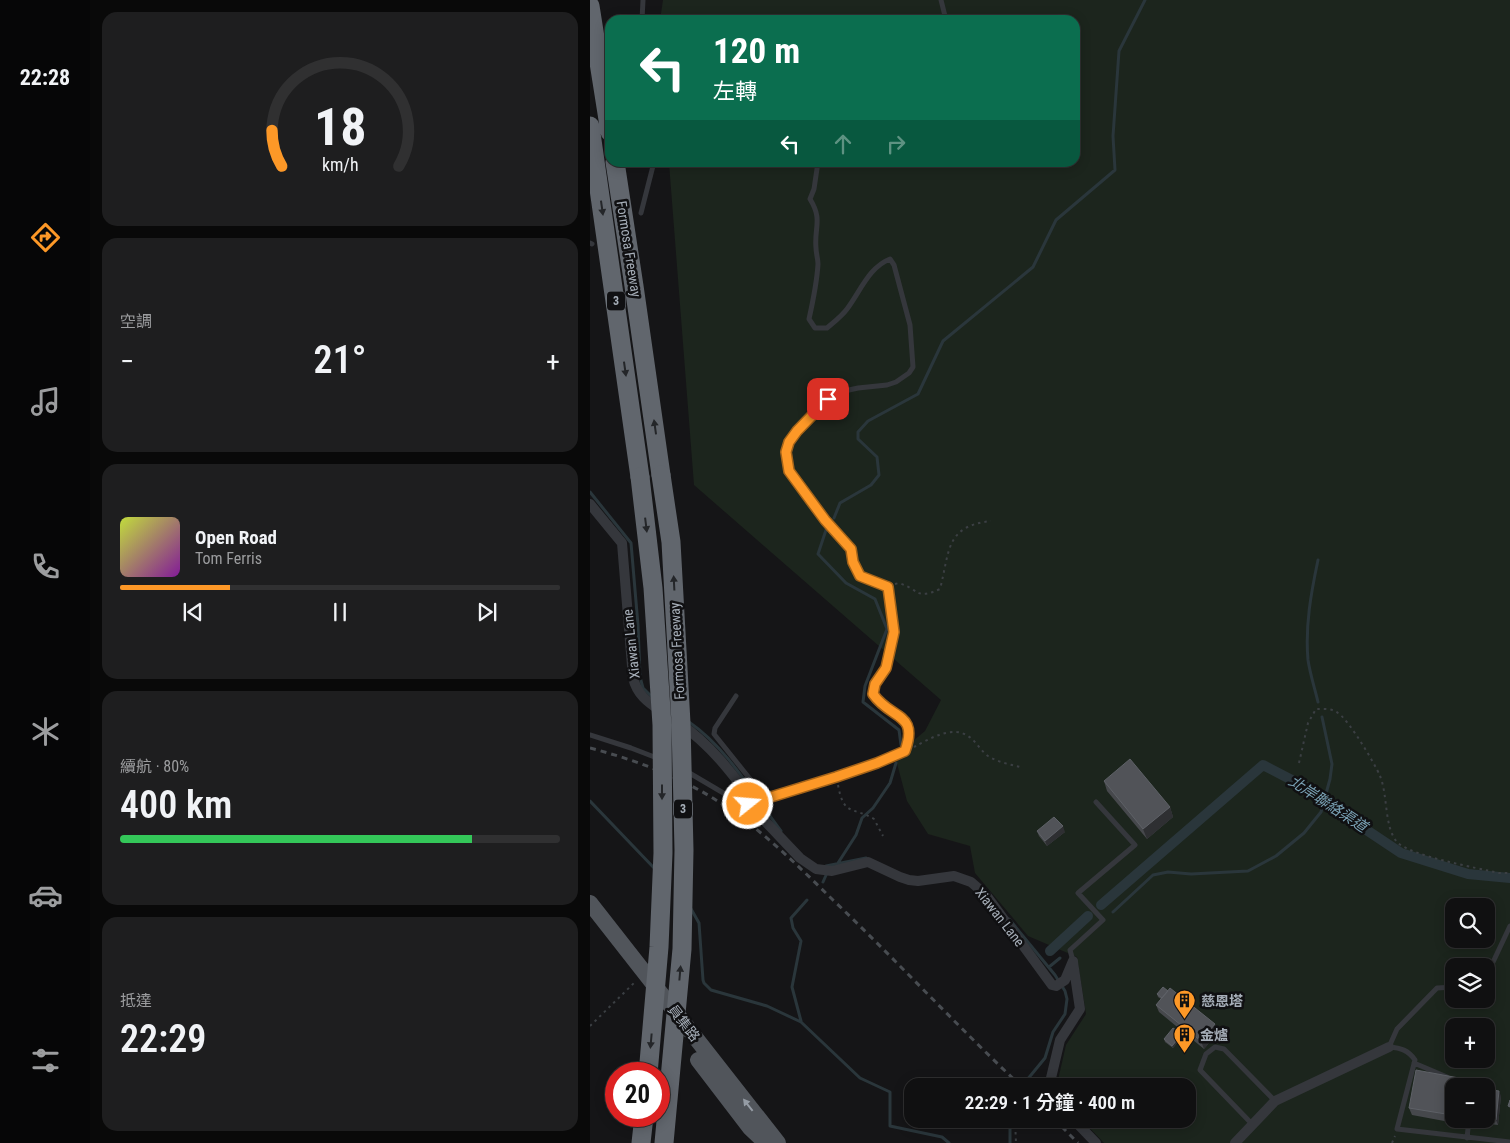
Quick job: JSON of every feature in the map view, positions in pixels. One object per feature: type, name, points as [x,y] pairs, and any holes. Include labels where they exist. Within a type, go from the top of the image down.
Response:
[{"type":"highway","points":[[590,6],[605,100]]},
{"type":"highway","name":"Formosa Freeway","points":[[590,126],[640,477],[653,588],[662,725],[663,853],[659,947],[649,1062]]},
{"type":"highway","name":"Formosa Freeway","points":[[616,167],[671,542],[681,723],[684,850],[682,949],[664,1143]]},
{"type":"highway","points":[[641,1143],[643,1127]]},
{"type":"main road","name":"員集路","points":[[590,903],[778,1143]]},
{"type":"main road","name":"員集路","points":[[590,920],[638,980],[753,1136],[766,1143]]},
{"type":"street","name":"Xiawan Lane","points":[[590,504],[622,543],[633,678],[637,691],[648,702],[697,735],[734,776],[754,803],[756,810],[762,818],[800,858],[816,869],[828,871],[868,862],[900,878],[909,880],[954,876],[971,882],[986,895],[1052,985],[1060,983],[1073,961]]},
{"type":"street","points":[[1051,1078],[1060,1040],[1080,1009],[1073,961]]},
{"type":"street","points":[[1235,1143],[1275,1101],[1389,1047]]},
{"type":"street","points":[[1082,1128],[1096,1143]]},
{"type":"lane","points":[[642,15],[643,0]]},
{"type":"lane","points":[[941,0],[945,15]]},
{"type":"lane","points":[[641,213],[653,167]]},
{"type":"lane","points":[[676,766],[742,804],[748,804],[877,763],[905,751],[910,738],[909,728],[904,718],[891,712],[873,694],[875,684],[886,668],[894,632],[888,587],[860,576],[853,562],[851,549],[825,520],[789,471],[786,452],[789,442],[828,399],[840,392],[849,390],[868,386],[887,386],[909,373],[914,367],[910,325],[894,265],[890,259],[882,262],[873,271],[847,308],[827,328],[815,328],[809,319],[815,293],[818,264],[815,248],[818,220],[815,207],[810,199],[814,190],[817,167]]},
{"type":"lane","points":[[736,696],[715,728],[714,734],[766,799]]},
{"type":"lane","points":[[590,735],[669,763]]},
{"type":"lane","points":[[1073,961],[1070,950],[1103,920],[1078,893],[1135,845],[1096,802]]},
{"type":"lane","points":[[1495,958],[1510,926]]},
{"type":"lane","points":[[1445,988],[1437,988],[1397,1029],[1389,1047],[1401,1048],[1410,1053],[1415,1060],[1397,1129],[1510,1142]]},
{"type":"lane","points":[[1252,1124],[1200,1070],[1206,1054],[1215,1047],[1224,1049],[1275,1101]]},
{"type":"lane","points":[[1414,1063],[1447,1078]]},
{"type":"lane","points":[[1468,1138],[1469,1128]]},
{"type":"path","points":[[888,587],[899,583],[906,585],[917,593],[924,594],[940,589],[952,542],[958,532],[978,522],[991,521]]},
{"type":"path","points":[[1299,762],[1308,724],[1316,709],[1328,709],[1338,713],[1346,721],[1380,776],[1391,831],[1398,842],[1407,849],[1431,856],[1499,873],[1510,873]]},
{"type":"path","points":[[905,751],[928,739],[952,732],[968,736],[987,756],[1020,767]]},
{"type":"path","points":[[836,777],[840,796],[845,805],[853,812],[868,816],[877,822],[883,836]]},
{"type":"path","points":[[590,1026],[638,980]]},
{"type":"path","points":[[1015,1128],[1016,1143]]},
{"type":"shaded area","points":[[663,0],[1510,0],[1510,1143],[1104,1143],[1090,1128],[1196,1128],[1196,1078],[1058,1078],[1066,1045],[1086,1014],[1077,957],[1028,936],[975,873],[970,846],[928,834],[907,801],[895,756],[925,731],[941,700],[694,485],[669,167],[1080,167],[1080,15],[661,15]]},
{"type":"building","points":[[1130,759],[1170,807],[1143,829],[1104,781]]},
{"type":"building","points":[[1054,817],[1063,826],[1045,841],[1037,831]]},
{"type":"building","points":[[1163,987],[1168,991],[1162,998],[1157,994]]},
{"type":"building","name":"慈恩塔","points":[[1170,988],[1215,1024],[1201,1041],[1156,1005]]},
{"type":"building","points":[[1173,1028],[1182,1034],[1172,1046],[1164,1039]]},
{"type":"building","points":[[1416,1070],[1459,1078],[1445,1078],[1445,1114],[1409,1108]]},
{"type":"building","points":[[1495,1090],[1499,1091],[1495,1120]]},
{"type":"waterway","points":[[834,518],[840,503],[871,485],[879,475],[877,457],[858,439],[858,432],[868,421],[918,394],[943,341],[1033,267],[1056,220],[1115,170],[1113,136],[1119,51],[1145,0]]},
{"type":"waterway","points":[[590,492],[631,543],[640,677],[643,688],[653,698]]},
{"type":"waterway","points":[[827,527],[818,554],[846,583],[875,599],[887,629],[865,686],[863,702],[899,730],[901,745]]},
{"type":"waterway","points":[[1318,560],[1309,610],[1307,647],[1309,665],[1318,702]]},
{"type":"waterway","points":[[1113,912],[1153,875],[1168,872],[1191,874],[1248,871],[1276,856],[1304,833],[1321,812],[1330,779],[1332,764],[1322,717]]},
{"type":"waterway","points":[[689,722],[716,745],[728,759],[781,831]]},
{"type":"waterway","points":[[838,863],[856,835],[862,818],[873,808],[890,783],[896,763]]},
{"type":"waterway","name":"北岸聯絡渠道","points":[[1101,905],[1263,765],[1311,790],[1338,811],[1401,853],[1468,874],[1510,878]]},
{"type":"waterway","points":[[590,801],[655,869]]},
{"type":"waterway","points":[[826,866],[866,858]]},
{"type":"waterway","points":[[823,882],[827,873]]},
{"type":"waterway","points":[[801,1021],[792,987],[801,941],[793,928],[791,918],[807,900]]},
{"type":"waterway","points":[[690,907],[699,923],[703,980],[711,990],[767,1006],[801,1022],[860,1078],[890,1092],[890,1126],[942,1137],[949,1143]]},
{"type":"waterway","name":"北岸聯絡渠道","points":[[1050,951],[1088,916]]},
{"type":"waterway","points":[[1009,919],[1055,975],[1065,991],[1067,999],[1065,1014],[1053,1032],[1045,1058],[1029,1078]]},
{"type":"waterway","points":[[1049,967],[1060,958]]},
{"type":"waterway","points":[[1010,1128],[1010,1143]]},
{"type":"railway","points":[[590,748],[618,756],[673,777],[699,790],[736,813],[818,885],[1013,1078]]},
{"type":"railway","points":[[1063,1128],[1078,1143]]},
{"type":"place","name":"慈恩塔","points":[[1185,1020]]},
{"type":"place","name":"金爐","points":[[1184,1054]]},
{"type":"route","points":[[748,804],[877,763],[905,751],[910,738],[909,728],[904,718],[891,712],[873,694],[875,684],[886,668],[894,632],[888,587],[860,576],[853,562],[851,549],[825,520],[789,471],[786,452],[789,442],[828,399]]}]
